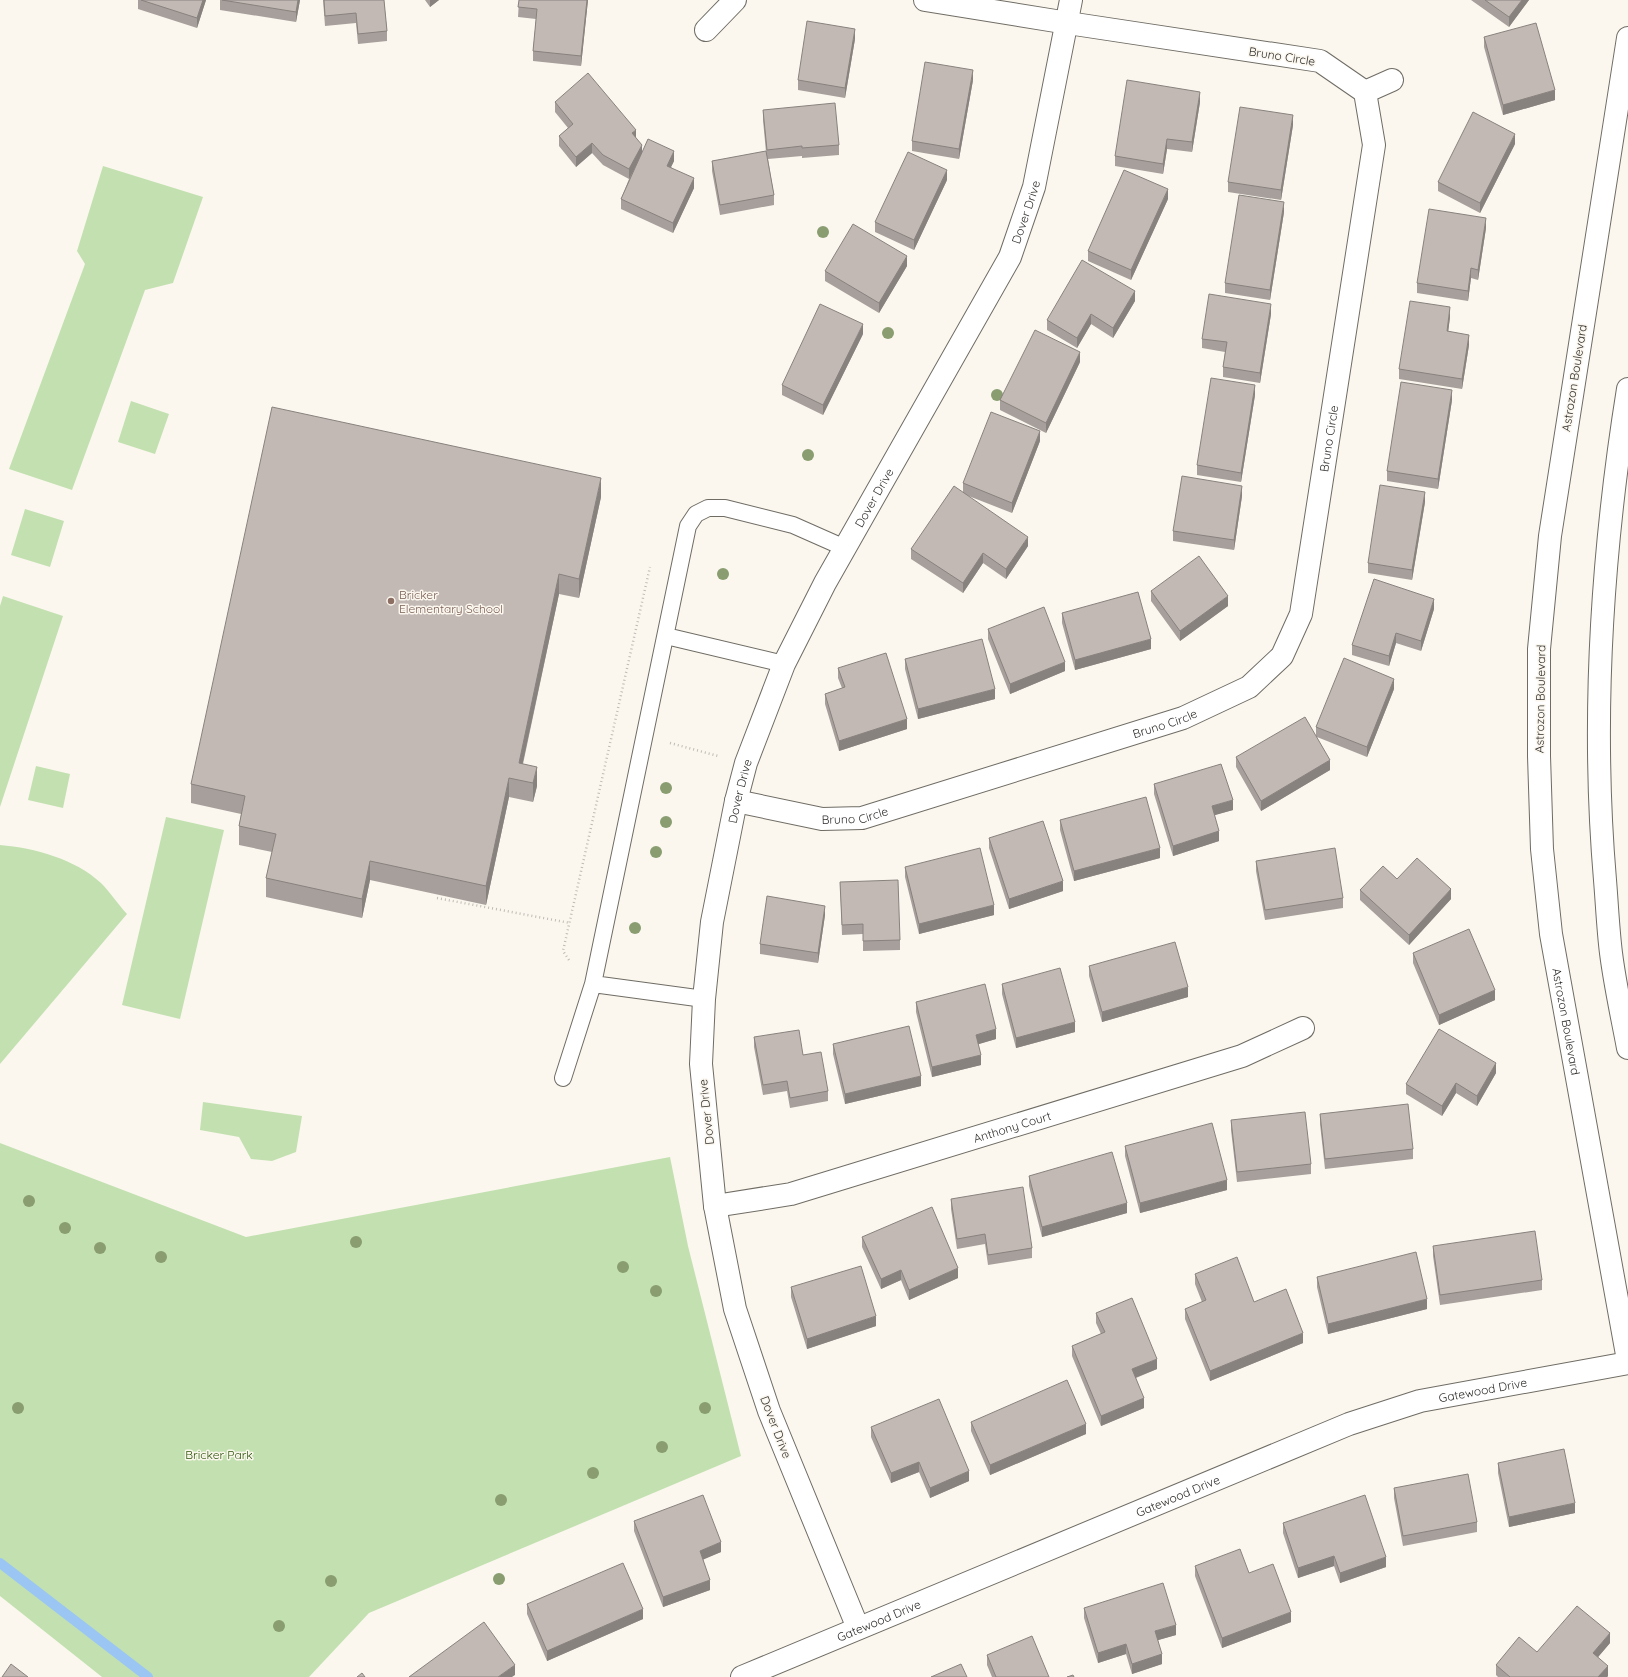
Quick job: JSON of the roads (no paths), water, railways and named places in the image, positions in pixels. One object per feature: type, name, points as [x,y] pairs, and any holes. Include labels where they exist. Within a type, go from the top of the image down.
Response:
[{"type":"street","points":[[706,30],[735,0]]},
{"type":"street","name":"Bruno Circle","points":[[736,801],[822,819],[862,818],[1183,718],[1248,687],[1282,656],[1301,614],[1374,144],[1365,92],[1320,61],[925,0]]},
{"type":"street","name":"Dover Drive","points":[[858,1628],[769,1411],[735,1309],[715,1206],[701,1064],[704,999],[712,922],[736,801],[746,763],[784,664],[825,583],[1010,257],[1034,188],[1068,23],[1071,0]]},
{"type":"street","name":"Astrozon Boulevard","points":[[1628,38],[1550,536],[1539,649],[1539,741],[1542,849],[1551,934],[1628,1362]]},
{"type":"street","points":[[1365,92],[1392,80]]},
{"type":"street","points":[[1628,389],[1617,457],[1603,588],[1598,724],[1600,826],[1611,953],[1628,1048]]},
{"type":"street","name":"Anthony Court","points":[[715,1206],[798,1192],[1242,1056],[1303,1028]]},
{"type":"street","name":"Gatewood Drive","points":[[742,1677],[1349,1424],[1420,1402],[1628,1362]]},
{"type":"lane","points":[[563,1078],[593,984],[688,526],[696,514],[708,508],[725,508],[793,525],[845,548]]},
{"type":"lane","points":[[666,636],[784,664]]},
{"type":"lane","points":[[593,984],[704,999]]},
{"type":"waterway","points":[[0,1563],[148,1677]]},
{"type":"place","name":"Bricker Elementary School","points":[[391,601]]},
{"type":"park label","name":"Bricker Park","points":[[219,1454]]}]
